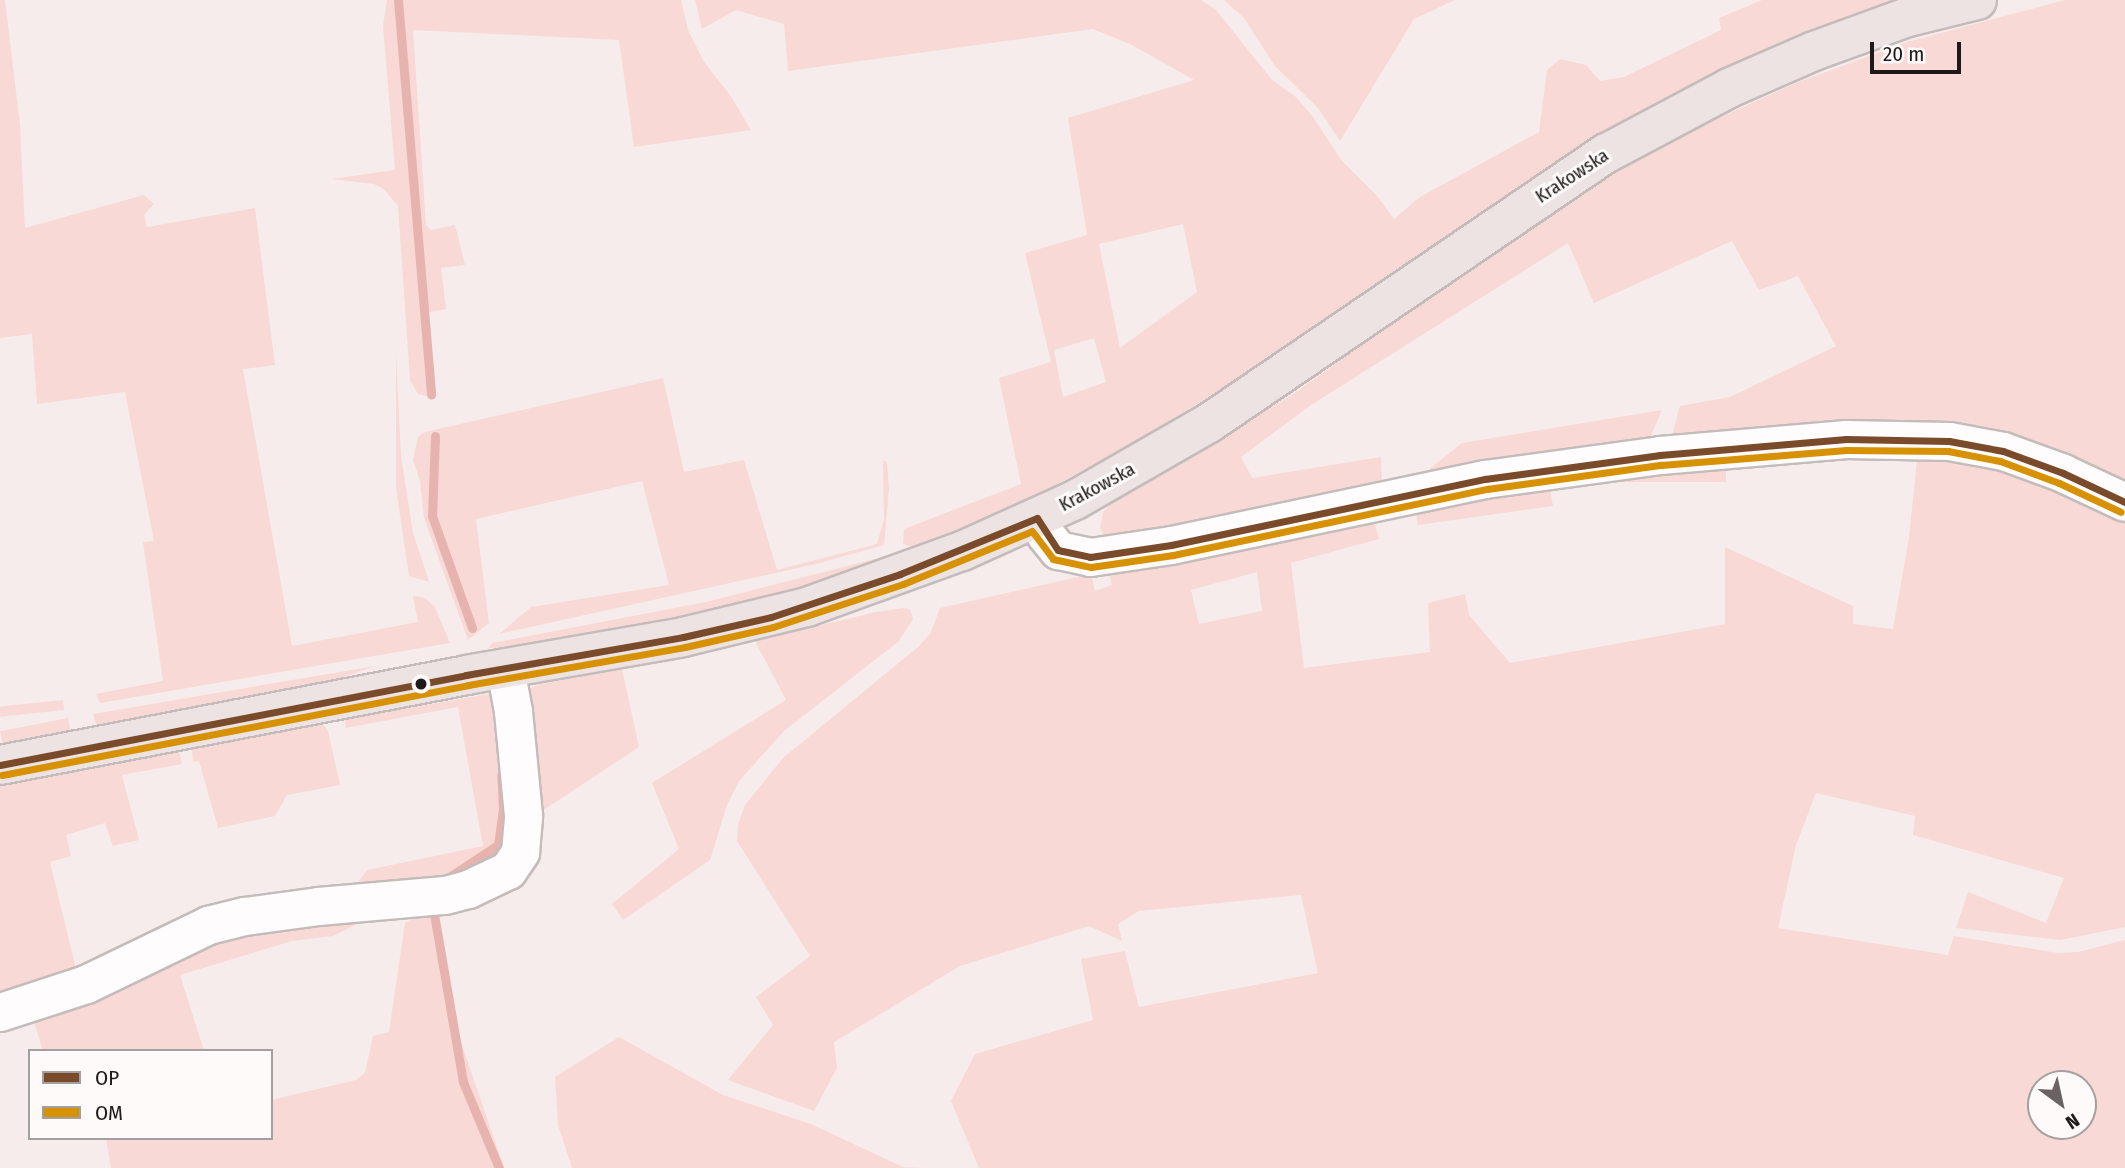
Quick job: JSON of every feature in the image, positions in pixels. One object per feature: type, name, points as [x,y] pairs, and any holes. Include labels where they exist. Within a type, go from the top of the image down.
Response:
[{"type":"main road","name":"Krakowska","points":[[0,765],[505,668],[683,637],[795,610],[962,551],[1037,518],[1127,472],[1209,423],[1607,153],[1730,88],[1814,51],[1908,18],[1977,0]]},
{"type":"street","points":[[1037,518],[1058,550],[1090,557],[1171,545],[1485,479],[1660,455],[1846,439],[1949,441],[2003,451],[2063,473],[2125,502]]},
{"type":"street","points":[[0,1012],[86,984],[208,925],[245,916],[318,905],[445,895],[468,889],[508,870],[520,852],[523,815],[513,711],[505,668]]},
{"type":"shaded area","points":[[0,0],[5,0],[20,125],[25,228],[144,195],[154,204],[144,215],[147,227],[255,208],[275,365],[243,369],[292,646],[418,622],[413,596],[425,598],[435,607],[450,643],[100,703],[96,694],[163,681],[143,542],[154,541],[125,392],[37,404],[32,334],[0,338]]},
{"type":"shaded area","points":[[387,0],[681,0],[688,30],[704,62],[730,95],[751,130],[634,147],[619,40],[413,30],[426,225],[431,230],[455,225],[465,265],[441,268],[446,309],[429,312],[436,394],[425,396],[418,394],[410,380],[398,206],[384,189],[374,184],[331,179],[395,170],[383,26]]},
{"type":"shaded area","points":[[695,0],[1201,0],[1216,10],[1272,80],[1296,97],[1313,117],[1342,161],[1378,197],[1394,219],[1420,197],[1539,132],[1547,70],[1560,59],[1586,65],[1600,81],[1624,77],[1721,30],[1719,18],[1762,0],[1907,0],[1685,91],[1569,155],[1283,352],[1139,439],[1027,501],[919,549],[903,544],[904,529],[1021,484],[999,378],[1051,362],[1025,253],[1087,235],[1068,118],[1194,80],[1132,45],[1093,29],[788,71],[784,24],[736,10],[702,29]],"holes":[[[1183,224],[1197,292],[1120,348],[1099,244]],[[1094,338],[1106,382],[1063,397],[1054,350]]]},
{"type":"shaded area","points":[[1224,0],[1455,0],[1414,19],[1340,141],[1318,108],[1274,65],[1244,18]]},
{"type":"shaded area","points":[[2065,0],[2125,0],[2125,492],[2042,450],[1671,439],[1680,406],[1730,397],[1836,346],[1798,276],[1759,290],[1732,241],[1594,303],[1568,243],[1311,405],[1241,457],[1252,478],[1381,457],[1382,484],[1114,538],[1103,534],[1100,528],[1103,512],[1112,502],[1292,395],[1539,218],[1681,135],[1796,83],[1907,42]]},
{"type":"shaded area","points":[[396,354],[401,456],[413,533],[429,582],[409,576],[396,488]]},
{"type":"shaded area","points":[[663,378],[684,472],[744,460],[777,570],[877,544],[884,519],[883,460],[887,462],[889,489],[884,545],[816,564],[499,634],[531,607],[669,585],[642,481],[476,519],[489,623],[468,640],[424,518],[420,481],[413,460],[418,437],[425,432]]},
{"type":"shaded area","points":[[1662,410],[1650,438],[1428,474],[1427,471],[1462,443]]},
{"type":"shaded area","points":[[1918,451],[2024,475],[2125,522],[2125,927],[2060,940],[1956,928],[1968,892],[2046,923],[2064,878],[1913,835],[1915,816],[1816,793],[1796,845],[1778,928],[1948,955],[1954,936],[2058,953],[2078,952],[2125,940],[2125,1168],[979,1168],[951,1101],[975,1054],[1093,1020],[1081,959],[1125,951],[1139,1007],[1318,973],[1301,895],[1139,911],[1118,924],[1122,941],[1089,926],[960,966],[834,1042],[837,1068],[814,1111],[728,1080],[773,1025],[756,997],[810,956],[737,841],[738,825],[745,805],[783,758],[918,647],[930,634],[940,608],[1091,574],[1095,591],[1112,585],[1108,569],[1374,521],[1379,539],[1291,563],[1304,668],[1430,652],[1428,603],[1465,594],[1469,615],[1510,663],[1725,624],[1725,547],[1853,606],[1853,624],[1893,629],[1909,537]],"holes":[[[1257,572],[1262,611],[1199,624],[1191,590]]]},
{"type":"shaded area","points":[[1607,461],[1726,461],[1726,482],[1607,482]]},
{"type":"shaded area","points":[[1549,483],[1553,506],[1418,525],[1416,514],[1485,493]]},
{"type":"shaded area","points":[[879,558],[876,562],[819,582],[753,601],[533,646],[489,648],[492,643],[706,602]]},
{"type":"shaded area","points":[[910,609],[913,619],[899,641],[784,731],[739,781],[727,805],[710,860],[623,920],[612,904],[679,849],[652,783],[786,700],[755,641],[876,612]]},
{"type":"shaded area","points":[[375,666],[324,684],[97,727],[93,714]]},
{"type":"shaded area","points":[[622,669],[639,747],[533,817],[525,692],[536,685]]},
{"type":"shaded area","points":[[489,694],[496,696],[518,811],[493,869],[348,896],[367,870],[483,846],[458,707],[346,728],[345,719]]},
{"type":"shaded area","points":[[63,700],[64,710],[0,717],[0,707]]},
{"type":"shaded area","points":[[68,718],[71,733],[3,746],[0,731]]},
{"type":"shaded area","points":[[323,724],[328,731],[340,785],[287,795],[275,816],[218,828],[199,761],[193,762],[192,748]]},
{"type":"shaded area","points":[[179,751],[182,764],[122,775],[139,840],[113,846],[105,823],[66,835],[71,856],[50,862],[76,969],[0,1006],[0,783]]},
{"type":"shaded area","points":[[442,901],[436,914],[459,1036],[504,1168],[111,1168],[106,1140],[273,1140],[273,1100],[356,1080],[365,1073],[373,1036],[389,1032],[405,923]]},
{"type":"shaded area","points":[[386,910],[333,936],[292,941],[180,975],[203,1049],[42,1049],[31,1011],[213,930]]},
{"type":"shaded area","points":[[619,1037],[723,1095],[811,1124],[903,1167],[922,1168],[572,1168],[558,1125],[555,1077]]},
{"type":"waterway","points":[[398,0],[431,395]]},
{"type":"waterway","points":[[435,436],[432,516],[472,628]]},
{"type":"waterway","points":[[443,881],[498,845],[503,808],[501,775]]},
{"type":"waterway","points":[[434,914],[463,1082],[499,1168]]},
{"type":"transit line","name":"OP","points":[[1037,518],[1058,550],[1090,557],[1171,545],[1485,479],[1660,455],[1846,439],[1949,441],[2003,451],[2063,473],[2125,502]]},
{"type":"transit line","name":"OM","points":[[2,775],[468,685],[685,647],[773,627],[903,584],[1032,531],[1053,559],[1091,567],[1173,555],[1487,489],[1661,465],[1846,450],[1948,451],[2000,461],[2059,483],[2121,512]]},
{"type":"transit line","name":"OP","points":[[0,765],[466,675],[683,637],[771,617],[900,574],[1037,518]]}]
